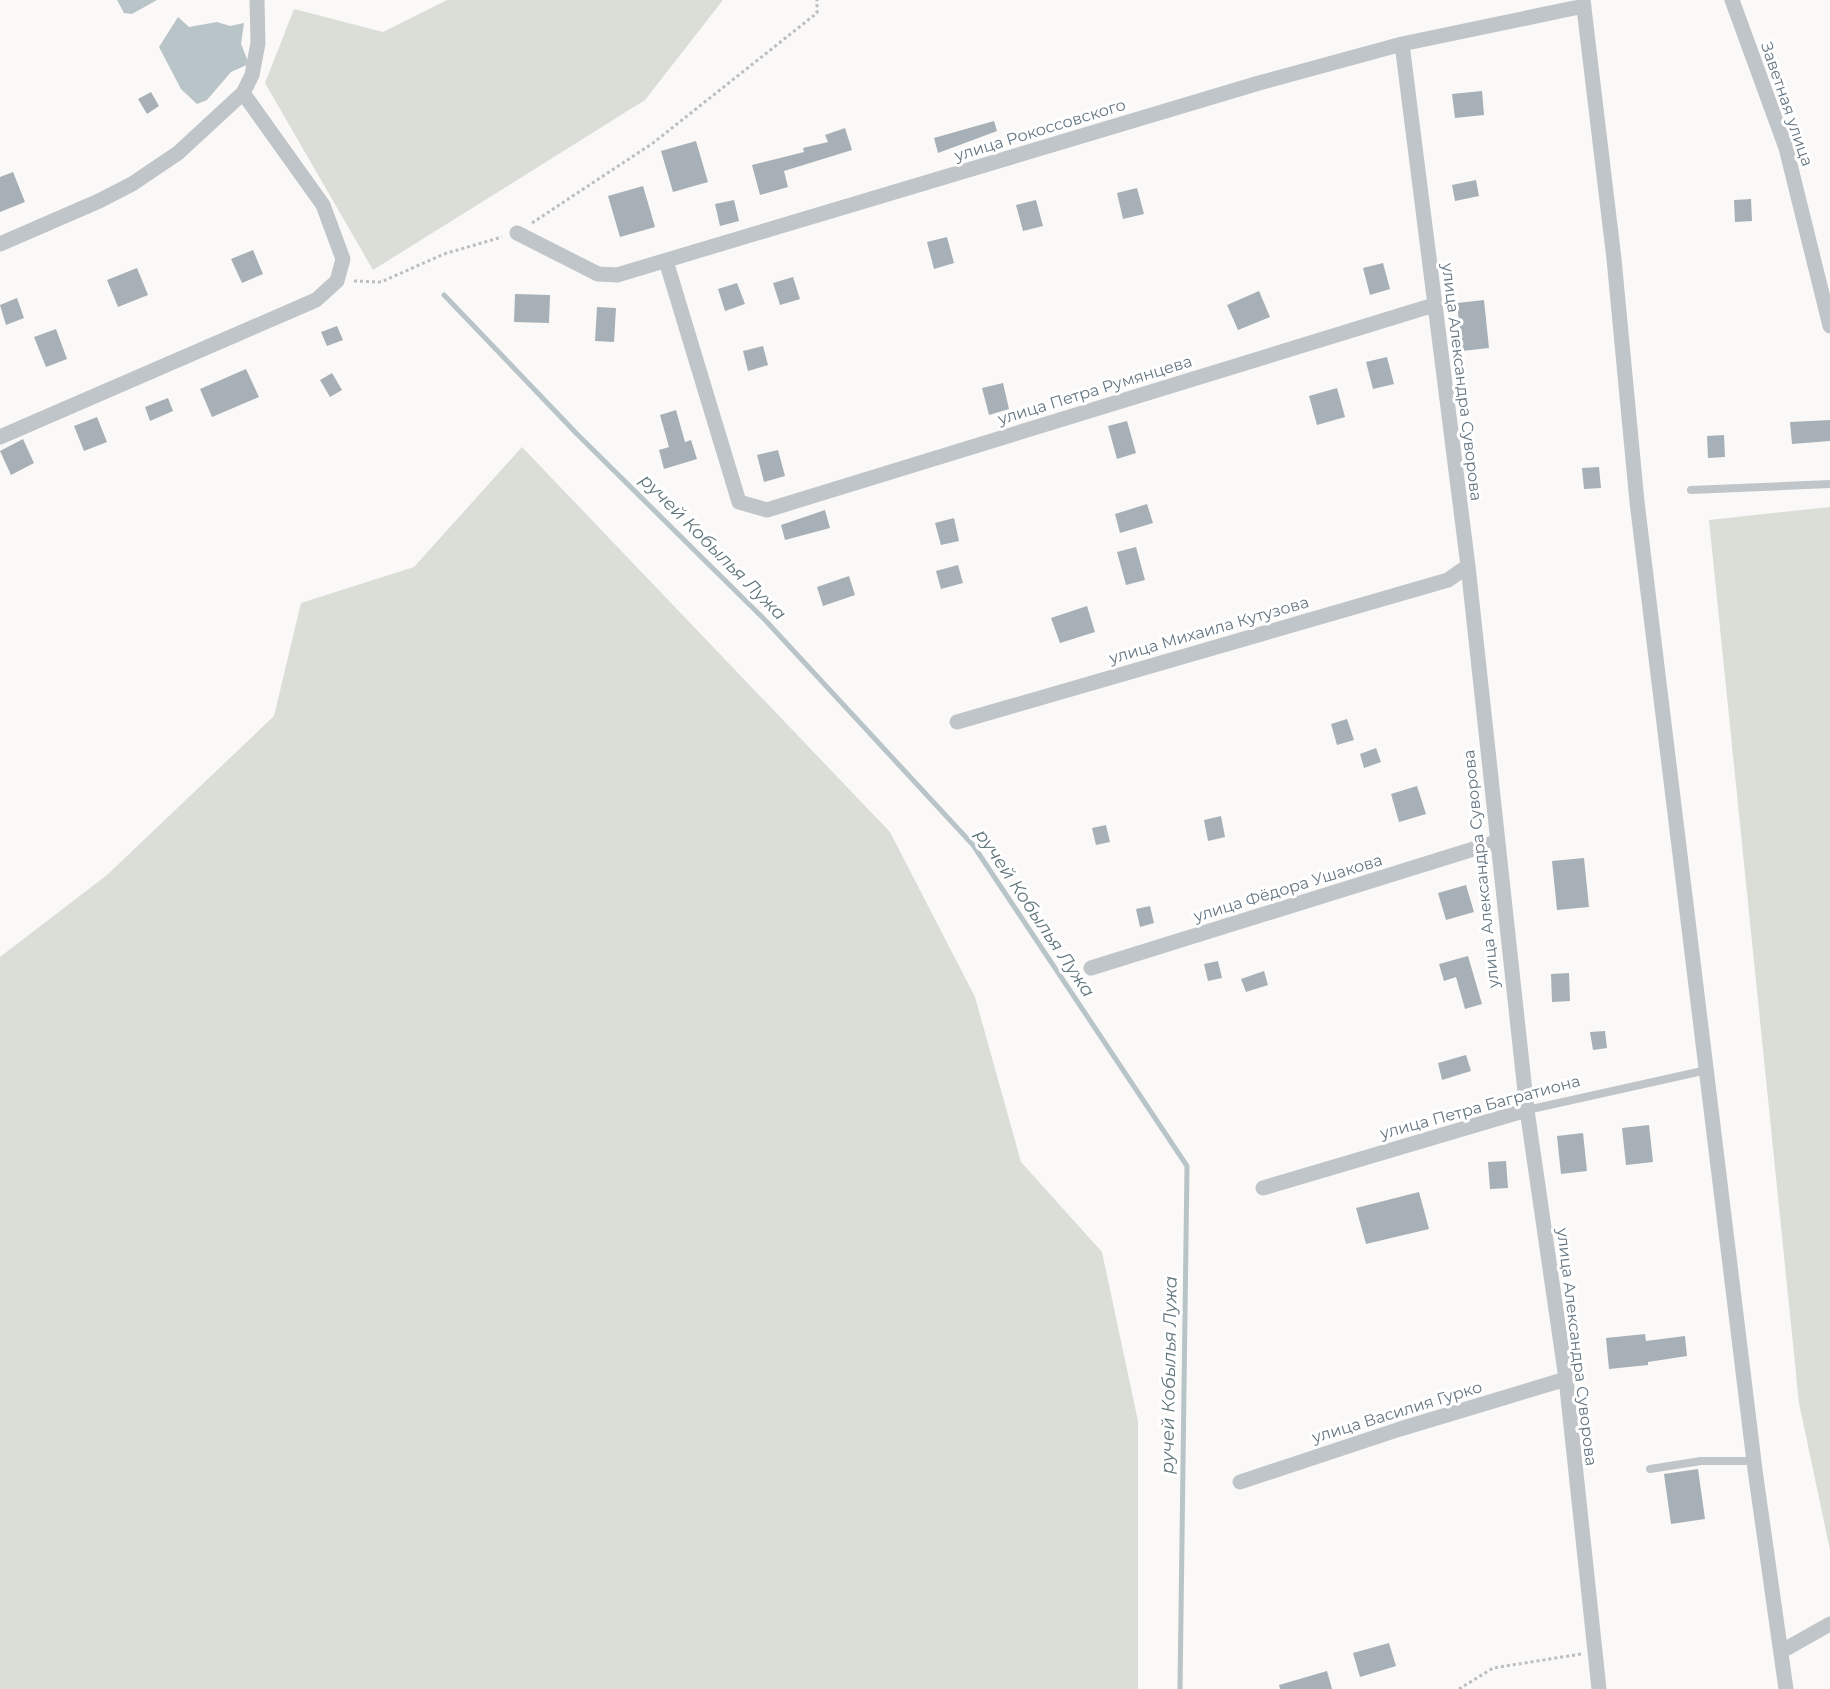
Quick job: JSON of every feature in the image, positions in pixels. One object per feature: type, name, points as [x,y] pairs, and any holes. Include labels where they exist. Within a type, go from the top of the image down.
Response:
[{"type":"street","points":[[0,244],[99,201],[132,184],[178,153],[243,93],[252,75],[258,43],[257,0]]},
{"type":"street","name":"Заветная улица","points":[[1732,0],[1786,148],[1830,326]]},
{"type":"street","points":[[1583,3],[1614,259],[1637,502],[1708,1069],[1754,1461],[1786,1689]]},
{"type":"street","name":"улица Рокоссовского","points":[[517,233],[598,274],[617,275],[1259,83],[1402,44],[1583,3]]},
{"type":"street","name":"улица Александра Суворова","points":[[1402,44],[1468,566],[1496,842],[1527,1110],[1566,1379],[1599,1689]]},
{"type":"street","points":[[0,437],[316,300],[338,281],[343,259],[323,205],[243,93]]},
{"type":"street","name":"улица Петра Румянцева","points":[[666,261],[739,502],[767,510],[1434,305]]},
{"type":"street","name":"улица Михаила Кутузова","points":[[957,722],[1448,580],[1468,566]]},
{"type":"street","name":"улица Фёдора Ушакова","points":[[1091,968],[1496,842]]},
{"type":"street","name":"улица Петра Багратиона","points":[[1263,1188],[1527,1110]]},
{"type":"street","name":"улица Василия Гурко","points":[[1240,1482],[1400,1429],[1566,1379]]},
{"type":"street","points":[[1782,1651],[1830,1624]]},
{"type":"lane","points":[[1691,490],[1830,484]]},
{"type":"lane","name":"улица Петра Багратиона","points":[[1527,1110],[1708,1069]]},
{"type":"lane","points":[[1650,1469],[1701,1461],[1754,1461]]},
{"type":"path","points":[[338,281],[381,282],[444,254],[517,233],[652,143],[817,13],[817,0]]},
{"type":"path","points":[[1459,1689],[1493,1668],[1595,1651]]},
{"type":"shaded area","points":[[117,0],[157,0],[132,14],[124,13]]},
{"type":"shaded area","points":[[447,0],[723,0],[645,100],[373,270],[265,83],[294,9],[383,32]]},
{"type":"shaded area","points":[[178,17],[189,27],[217,22],[230,26],[244,23],[241,44],[249,64],[231,72],[207,100],[197,104],[181,89],[159,47]]},
{"type":"shaded area","points":[[522,447],[890,832],[975,997],[1021,1162],[1102,1252],[1138,1421],[1138,1689],[0,1689],[0,957],[107,875],[274,716],[301,603],[414,567]]},
{"type":"shaded area","points":[[1830,507],[1830,1550],[1799,1403],[1709,520]]},
{"type":"building","points":[[1482,91],[1484,115],[1455,118],[1452,94]]},
{"type":"building","points":[[151,92],[159,106],[147,114],[138,99]]},
{"type":"building","points":[[994,121],[997,131],[938,153],[934,138]]},
{"type":"building","points":[[845,128],[852,150],[784,171],[788,187],[760,195],[752,165],[804,152],[803,148],[828,142],[825,135]]},
{"type":"building","points":[[696,141],[708,182],[673,192],[661,151]]},
{"type":"building","points":[[13,172],[25,202],[0,212],[0,177]]},
{"type":"building","points":[[1476,180],[1479,196],[1455,201],[1452,185]]},
{"type":"building","points":[[643,186],[655,227],[620,237],[608,196]]},
{"type":"building","points":[[1137,188],[1144,214],[1123,219],[1117,193]]},
{"type":"building","points":[[1751,199],[1752,221],[1735,222],[1734,200]]},
{"type":"building","points":[[734,200],[739,221],[720,226],[715,204]]},
{"type":"building","points":[[1036,200],[1043,226],[1023,231],[1016,205]]},
{"type":"building","points":[[947,237],[954,263],[934,269],[927,242]]},
{"type":"building","points":[[253,250],[263,274],[242,283],[231,259]]},
{"type":"building","points":[[1383,263],[1390,289],[1370,295],[1363,268]]},
{"type":"building","points":[[137,268],[148,295],[118,307],[107,280]]},
{"type":"building","points":[[793,277],[800,299],[780,305],[773,283]]},
{"type":"building","points":[[737,283],[745,304],[725,311],[718,289]]},
{"type":"building","points":[[1259,291],[1270,317],[1238,330],[1227,305]]},
{"type":"building","points":[[515,294],[550,295],[549,323],[514,322]]},
{"type":"building","points":[[17,298],[24,318],[6,325],[0,305]]},
{"type":"building","points":[[1484,300],[1489,348],[1462,351],[1457,303]]},
{"type":"building","points":[[597,307],[616,308],[614,342],[595,341]]},
{"type":"building","points":[[337,326],[343,340],[327,346],[321,332]]},
{"type":"building","points":[[56,329],[67,359],[46,367],[34,337]]},
{"type":"building","points":[[763,346],[768,365],[748,371],[743,351]]},
{"type":"building","points":[[1387,357],[1394,384],[1373,389],[1366,362]]},
{"type":"building","points":[[246,369],[259,397],[212,417],[200,389]]},
{"type":"building","points":[[332,373],[342,390],[330,397],[320,380]]},
{"type":"building","points":[[1003,383],[1009,409],[989,415],[982,388]]},
{"type":"building","points":[[1337,388],[1345,417],[1317,425],[1309,396]]},
{"type":"building","points":[[168,398],[173,411],[150,421],[145,407]]},
{"type":"building","points":[[676,410],[685,442],[691,440],[697,459],[664,469],[659,450],[669,447],[660,415]]},
{"type":"building","points":[[97,417],[107,442],[84,451],[74,426]]},
{"type":"building","points":[[1830,420],[1830,441],[1792,444],[1790,422]]},
{"type":"building","points":[[1127,421],[1136,453],[1117,459],[1108,426]]},
{"type":"building","points":[[1724,435],[1725,457],[1708,458],[1707,436]]},
{"type":"building","points":[[23,439],[34,463],[11,475],[0,451]]},
{"type":"building","points":[[778,450],[785,476],[764,482],[757,455]]},
{"type":"building","points":[[1599,467],[1601,488],[1584,489],[1582,468]]},
{"type":"building","points":[[1147,504],[1153,523],[1120,533],[1115,514]]},
{"type":"building","points":[[825,510],[830,528],[785,540],[781,525]]},
{"type":"building","points":[[954,518],[959,541],[941,545],[935,523]]},
{"type":"building","points":[[1136,547],[1145,580],[1126,585],[1117,552]]},
{"type":"building","points":[[958,565],[963,583],[941,589],[936,571]]},
{"type":"building","points":[[849,576],[855,595],[823,606],[817,587]]},
{"type":"building","points":[[1087,606],[1095,632],[1060,643],[1051,618]]},
{"type":"building","points":[[1347,719],[1354,740],[1337,745],[1331,724]]},
{"type":"building","points":[[1376,748],[1381,762],[1364,768],[1360,754]]},
{"type":"building","points":[[1417,786],[1426,814],[1399,822],[1391,794]]},
{"type":"building","points":[[1221,816],[1225,837],[1208,841],[1204,820]]},
{"type":"building","points":[[1106,825],[1110,842],[1096,845],[1092,828]]},
{"type":"building","points":[[1584,858],[1589,907],[1557,910],[1552,861]]},
{"type":"building","points":[[1466,885],[1474,912],[1446,920],[1438,893]]},
{"type":"building","points":[[1150,906],[1154,923],[1140,927],[1136,909]]},
{"type":"building","points":[[1468,956],[1482,1004],[1465,1009],[1456,977],[1444,981],[1439,964]]},
{"type":"building","points":[[1218,961],[1222,978],[1208,981],[1204,964]]},
{"type":"building","points":[[1264,971],[1268,985],[1246,992],[1241,979]]},
{"type":"building","points":[[1569,973],[1570,1001],[1552,1002],[1551,974]]},
{"type":"building","points":[[1605,1031],[1607,1048],[1593,1050],[1590,1032]]},
{"type":"building","points":[[1466,1055],[1471,1071],[1442,1080],[1438,1063]]},
{"type":"building","points":[[1649,1125],[1653,1162],[1626,1165],[1622,1128]]},
{"type":"building","points":[[1583,1133],[1587,1171],[1561,1174],[1557,1136]]},
{"type":"building","points":[[1506,1161],[1508,1188],[1490,1189],[1488,1162]]},
{"type":"building","points":[[1419,1192],[1429,1229],[1366,1244],[1356,1208]]},
{"type":"building","points":[[1645,1334],[1646,1341],[1685,1336],[1687,1356],[1648,1362],[1648,1365],[1609,1369],[1606,1338]]},
{"type":"building","points":[[1698,1469],[1705,1519],[1671,1524],[1664,1474]]},
{"type":"building","points":[[1389,1643],[1396,1666],[1360,1677],[1353,1653]]},
{"type":"building","points":[[1327,1671],[1332,1689],[1280,1689],[1279,1685]]},
{"type":"waterway","name":"ручей Кобылья Лужа","points":[[444,295],[577,434],[766,621],[973,845],[1187,1166],[1180,1689]]}]
